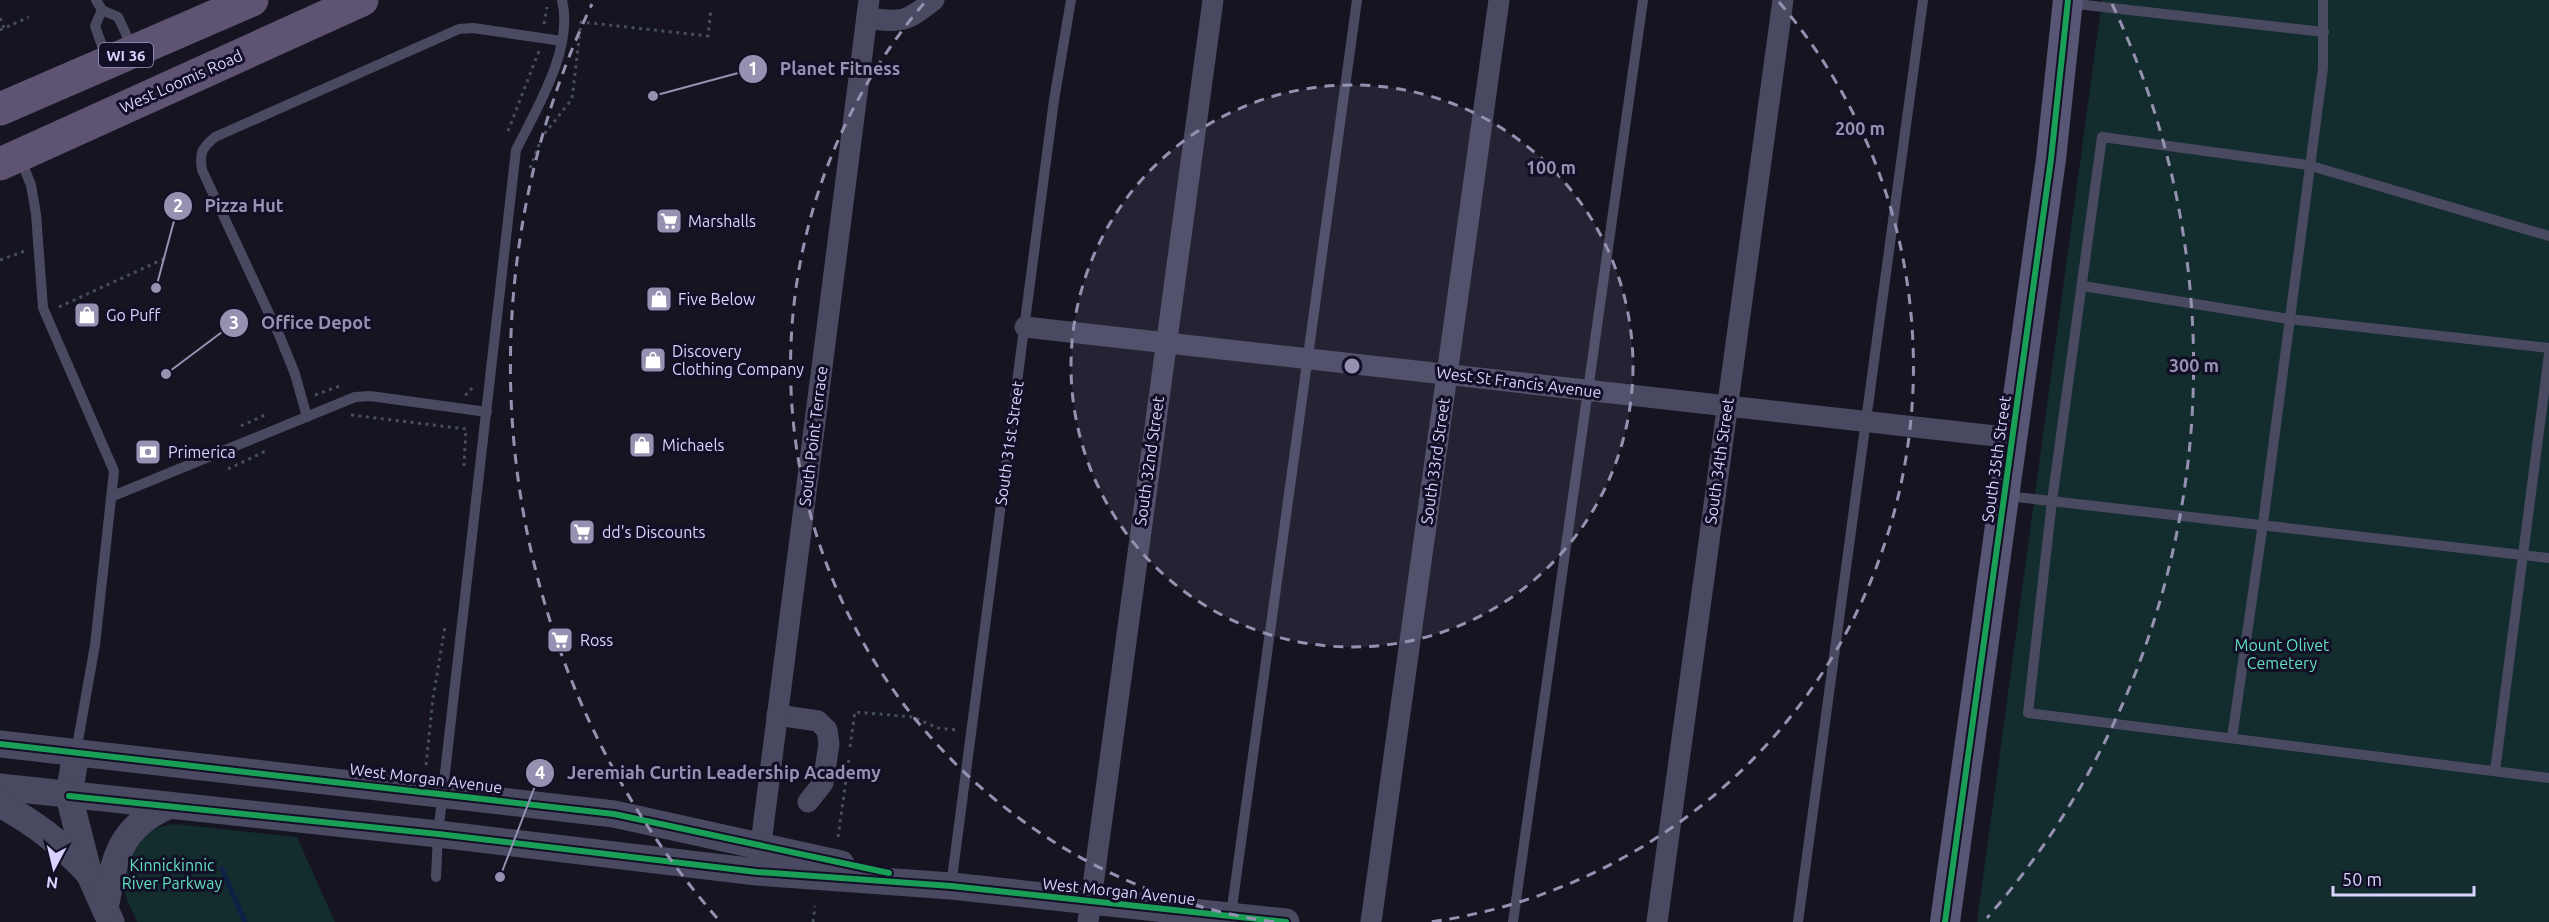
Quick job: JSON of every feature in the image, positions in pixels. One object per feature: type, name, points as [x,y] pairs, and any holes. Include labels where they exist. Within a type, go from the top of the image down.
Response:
[{"type":"main road","name":"WI 36","points":[[0,109],[252,0]]},
{"type":"main road","name":"West Loomis Road","points":[[9,160],[355,1]]},
{"type":"main road","name":"South 35th Street","points":[[1945,922],[2051,159],[2068,1]]},
{"type":"main road","points":[[70,131],[123,90],[134,70],[121,57]]},
{"type":"street","points":[[868,9],[893,22],[911,18],[934,0]]},
{"type":"street","name":"South 32nd Street","points":[[1089,912],[1213,0]]},
{"type":"street","name":"South 33rd Street","points":[[1371,922],[1499,0]]},
{"type":"street","name":"South 34th Street","points":[[1658,922],[1783,0]]},
{"type":"street","name":"South Point Terrace","points":[[759,860],[868,9]]},
{"type":"street","name":"West St Francis Avenue","points":[[1025,327],[2013,438]]},
{"type":"street","points":[[777,715],[818,721],[827,730],[829,744],[823,783],[808,802]]},
{"type":"street","name":"West Morgan Avenue","points":[[0,744],[615,814],[759,860]]},
{"type":"street","points":[[76,752],[69,796],[88,872],[108,915]]},
{"type":"street","name":"West Morgan Avenue","points":[[0,788],[438,834],[759,860],[951,886],[1089,912],[1231,916],[1286,922]]},
{"type":"street","points":[[0,804],[33,823],[60,843],[88,872]]},
{"type":"street","points":[[108,915],[117,853],[124,841],[147,818],[168,806]]},
{"type":"lane","points":[[436,877],[442,793],[516,150],[555,70],[562,41],[562,0]]},
{"type":"lane","name":"South 31st Street","points":[[951,886],[1054,100],[1071,0]]},
{"type":"lane","points":[[1231,916],[1357,0]]},
{"type":"lane","points":[[1513,922],[1643,0]]},
{"type":"lane","points":[[1798,922],[1923,0]]},
{"type":"lane","points":[[2232,738],[2263,523],[2308,165],[2323,68],[2323,0]]},
{"type":"lane","points":[[2068,1],[2324,32]]},
{"type":"lane","points":[[99,5],[118,17],[121,57],[95,26],[99,5]]},
{"type":"lane","points":[[307,417],[295,374],[280,337],[202,170],[200,157],[202,147],[215,137],[459,28],[562,41]]},
{"type":"lane","points":[[2549,236],[2308,165],[2102,137],[2052,501],[2028,713],[2549,778]]},
{"type":"lane","points":[[9,160],[32,185],[43,308],[114,471],[95,645],[76,752]]},
{"type":"lane","points":[[2083,286],[2289,319],[2549,348]]},
{"type":"lane","points":[[2495,771],[2549,354]]},
{"type":"lane","points":[[112,496],[355,397],[370,396],[486,412]]},
{"type":"lane","points":[[2005,495],[2263,523],[2549,558]]},
{"type":"path","points":[[505,138],[539,51],[547,0]]},
{"type":"path","points":[[527,177],[542,137],[573,99],[582,22],[708,36],[711,8]]},
{"type":"path","points":[[0,18],[2,29],[29,17]]},
{"type":"path","points":[[0,260],[19,252],[39,248]]},
{"type":"path","points":[[62,315],[58,306],[168,257]]},
{"type":"path","points":[[464,395],[473,387],[474,379]]},
{"type":"path","points":[[302,399],[348,383]]},
{"type":"path","points":[[345,415],[465,429],[463,471]]},
{"type":"path","points":[[234,429],[265,416],[271,431]]},
{"type":"path","points":[[228,468],[270,449]]},
{"type":"path","points":[[426,765],[433,698],[446,624]]},
{"type":"path","points":[[838,837],[855,712],[913,717],[938,728],[971,732]]},
{"type":"path","points":[[813,922],[815,906]]},
{"type":"green space","name":"Mount Olivet Cemetery","points":[[2102,0],[2549,0],[2549,922],[1977,922]]},
{"type":"green space","name":"Kinnickinnic River Parkway","points":[[175,824],[297,837],[335,922],[137,922],[127,899],[124,883],[127,858],[141,839],[151,831]]},
{"type":"waterway","points":[[222,869],[245,922]]},
{"type":"cycle path","points":[[1945,922],[2051,159],[2068,0]]},
{"type":"cycle path","points":[[0,744],[614,814],[889,873]]},
{"type":"cycle path","points":[[69,796],[438,834],[757,872],[951,886],[1286,922]]},
{"type":"place","name":"Planet Fitness","points":[[653,96]]},
{"type":"place","name":"Marshalls","points":[[669,221]]},
{"type":"place","name":"Pizza Hut","points":[[156,288]]},
{"type":"place","name":"Five Below","points":[[659,299]]},
{"type":"place","name":"Go Puff","points":[[87,315]]},
{"type":"place","name":"Discovery Clothing Company","points":[[653,360]]},
{"type":"place","name":"Office Depot","points":[[166,374]]},
{"type":"place","name":"Michaels","points":[[642,445]]},
{"type":"place","name":"Primerica","points":[[148,452]]},
{"type":"place","name":"dd's Discounts","points":[[582,532]]},
{"type":"place","name":"Ross","points":[[560,640]]},
{"type":"place","name":"Jeremiah Curtin Leadership Academy","points":[[500,877]]}]
